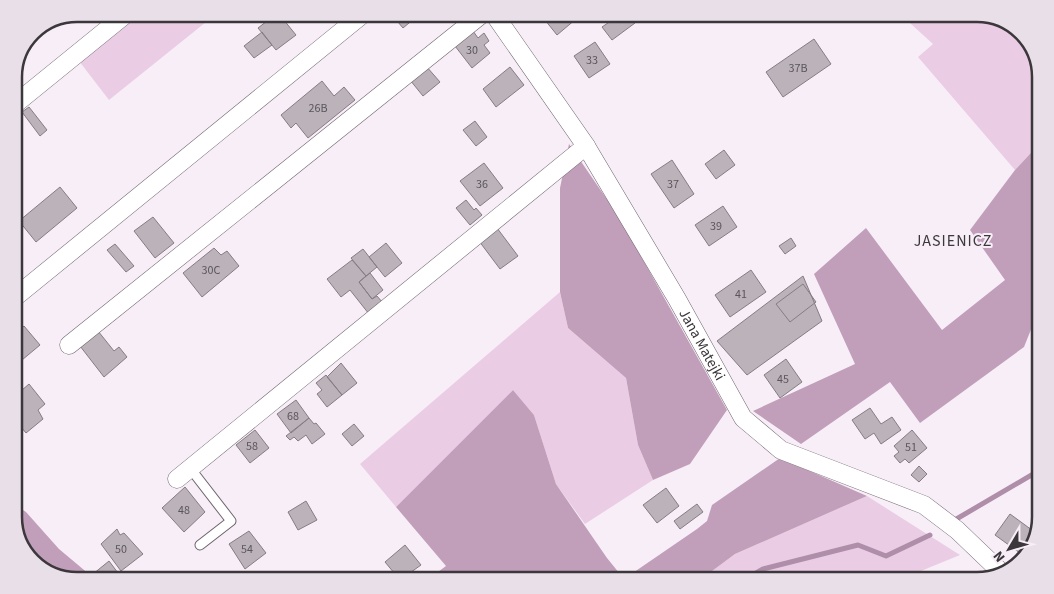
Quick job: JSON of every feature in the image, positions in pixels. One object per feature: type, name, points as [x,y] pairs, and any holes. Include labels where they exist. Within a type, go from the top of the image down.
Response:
[{"type":"street","points":[[23,98],[116,22]]},
{"type":"street","points":[[23,291],[353,22]]},
{"type":"street","points":[[69,345],[472,22]]},
{"type":"street","name":"Jana Matejki","points":[[500,22],[586,146],[744,418],[781,450],[924,505],[957,530],[996,568]]},
{"type":"street","points":[[184,473],[586,146]]},
{"type":"lane","points":[[184,473],[231,522],[200,545]]},
{"type":"shaded area","points":[[126,22],[206,22],[109,100],[79,61]]},
{"type":"shaded area","points":[[909,22],[977,22],[991,24],[1010,34],[1024,50],[1030,63],[1031,74],[1031,153],[1015,170],[918,57],[933,44]]},
{"type":"shaded area","points":[[569,144],[619,217],[727,410],[690,464],[653,480],[638,445],[626,378],[568,328],[560,292],[560,188]]},
{"type":"shaded area","points":[[1031,153],[1032,328],[1024,347],[920,423],[890,382],[801,444],[753,411],[855,364],[814,274],[866,228],[942,330],[1005,280],[970,230],[1015,170]]},
{"type":"shaded area","points":[[560,292],[568,328],[626,378],[638,445],[653,480],[585,524],[556,484],[534,415],[513,390],[396,507],[360,464]]},
{"type":"shaded area","points":[[513,390],[534,415],[556,484],[618,572],[438,572],[446,566],[396,507]]},
{"type":"shaded area","points":[[780,458],[867,496],[735,554],[711,572],[634,572],[707,521],[712,505]]},
{"type":"shaded area","points":[[867,496],[960,555],[919,572],[711,572],[735,554]]},
{"type":"shaded area","points":[[23,510],[26,512],[59,549],[86,572],[63,570],[44,560],[32,547],[25,534]]},
{"type":"building","points":[[266,22],[285,22],[296,35],[276,50],[258,28]]},
{"type":"building","points":[[398,22],[410,22],[403,28]]},
{"type":"building","points":[[547,22],[572,22],[557,35]]},
{"type":"building","points":[[609,22],[635,23],[612,40],[602,27]]},
{"type":"building","points":[[473,31],[478,38],[484,33],[489,41],[484,45],[490,53],[472,68],[455,46]]},
{"type":"building","points":[[262,32],[272,45],[254,58],[244,46]]},
{"type":"building","points":[[814,39],[831,64],[783,97],[766,72]]},
{"type":"building","points":[[595,42],[610,64],[589,78],[574,56]]},
{"type":"building","points":[[426,66],[440,82],[423,96],[410,80]]},
{"type":"building","points":[[510,67],[524,85],[496,107],[483,89]]},
{"type":"building","points":[[322,81],[334,96],[344,87],[355,100],[308,138],[296,123],[291,128],[281,115]]},
{"type":"building","points":[[29,107],[47,130],[40,136],[23,111]]},
{"type":"building","points":[[475,121],[487,137],[476,146],[463,130]]},
{"type":"building","points":[[724,150],[735,165],[716,179],[705,164]]},
{"type":"building","points":[[672,160],[694,194],[674,208],[651,174]]},
{"type":"building","points":[[484,163],[503,188],[480,206],[460,181]]},
{"type":"building","points":[[60,187],[77,208],[36,242],[23,226],[23,218]]},
{"type":"building","points":[[466,200],[474,210],[476,208],[482,215],[470,225],[456,208]]},
{"type":"building","points":[[723,206],[737,227],[709,246],[695,225]]},
{"type":"building","points":[[153,217],[174,243],[155,258],[134,231]]},
{"type":"building","points":[[497,228],[518,256],[500,269],[479,241]]},
{"type":"building","points":[[791,238],[796,246],[785,254],[779,246]]},
{"type":"building","points":[[386,243],[402,263],[385,277],[369,257]]},
{"type":"building","points":[[115,244],[134,266],[126,272],[107,250]]},
{"type":"building","points":[[214,248],[221,255],[227,251],[239,266],[202,297],[183,273]]},
{"type":"building","points":[[363,249],[377,267],[366,276],[351,258]]},
{"type":"building","points":[[352,260],[366,276],[359,282],[372,299],[377,296],[383,303],[369,314],[350,290],[341,297],[327,279]]},
{"type":"building","points":[[751,270],[766,292],[730,317],[715,295]]},
{"type":"building","points":[[370,273],[383,290],[372,299],[359,282]]},
{"type":"building","points":[[803,276],[822,321],[747,375],[717,341]]},
{"type":"building","points":[[803,284],[816,302],[790,322],[776,304]]},
{"type":"building","points":[[23,327],[40,345],[23,359]]},
{"type":"building","points":[[98,331],[114,351],[119,347],[127,357],[104,377],[80,346]]},
{"type":"building","points":[[786,359],[802,382],[780,398],[764,375]]},
{"type":"building","points":[[341,363],[357,383],[342,395],[327,377]]},
{"type":"building","points":[[326,375],[342,395],[327,407],[317,394],[322,390],[316,383]]},
{"type":"building","points":[[29,384],[45,404],[38,410],[43,419],[26,433],[23,429],[23,389]]},
{"type":"building","points":[[296,400],[309,418],[291,433],[277,414]]},
{"type":"building","points":[[870,408],[881,424],[892,417],[901,430],[881,444],[874,433],[865,439],[852,420]]},
{"type":"building","points":[[309,418],[325,434],[312,444],[306,435],[298,441],[294,437],[290,440],[286,436]]},
{"type":"building","points":[[354,424],[364,436],[352,446],[342,434]]},
{"type":"building","points":[[255,430],[269,448],[250,463],[236,445]]},
{"type":"building","points":[[912,430],[927,448],[909,463],[905,459],[900,463],[894,456],[899,452],[894,446]]},
{"type":"building","points":[[919,466],[927,474],[919,482],[911,475]]},
{"type":"building","points":[[185,487],[205,512],[184,532],[162,508]]},
{"type":"building","points":[[666,488],[679,506],[657,523],[643,505]]},
{"type":"building","points":[[306,501],[317,520],[298,530],[288,512]]},
{"type":"building","points":[[697,504],[703,512],[680,529],[674,521]]},
{"type":"building","points":[[1010,514],[1030,529],[1018,552],[995,535]]},
{"type":"building","points":[[117,529],[120,535],[124,533],[143,554],[121,571],[101,544]]},
{"type":"building","points":[[249,531],[266,553],[245,569],[229,544]]},
{"type":"building","points":[[405,545],[421,565],[411,572],[393,572],[385,562]]},
{"type":"building","points":[[109,561],[117,572],[95,572]]},
{"type":"waterway","points":[[953,521],[1032,475]]},
{"type":"waterway","points":[[758,572],[763,569],[858,545],[886,556],[930,535]]},
{"type":"district","name":"JASIENICZ","points":[[953,241]]}]
